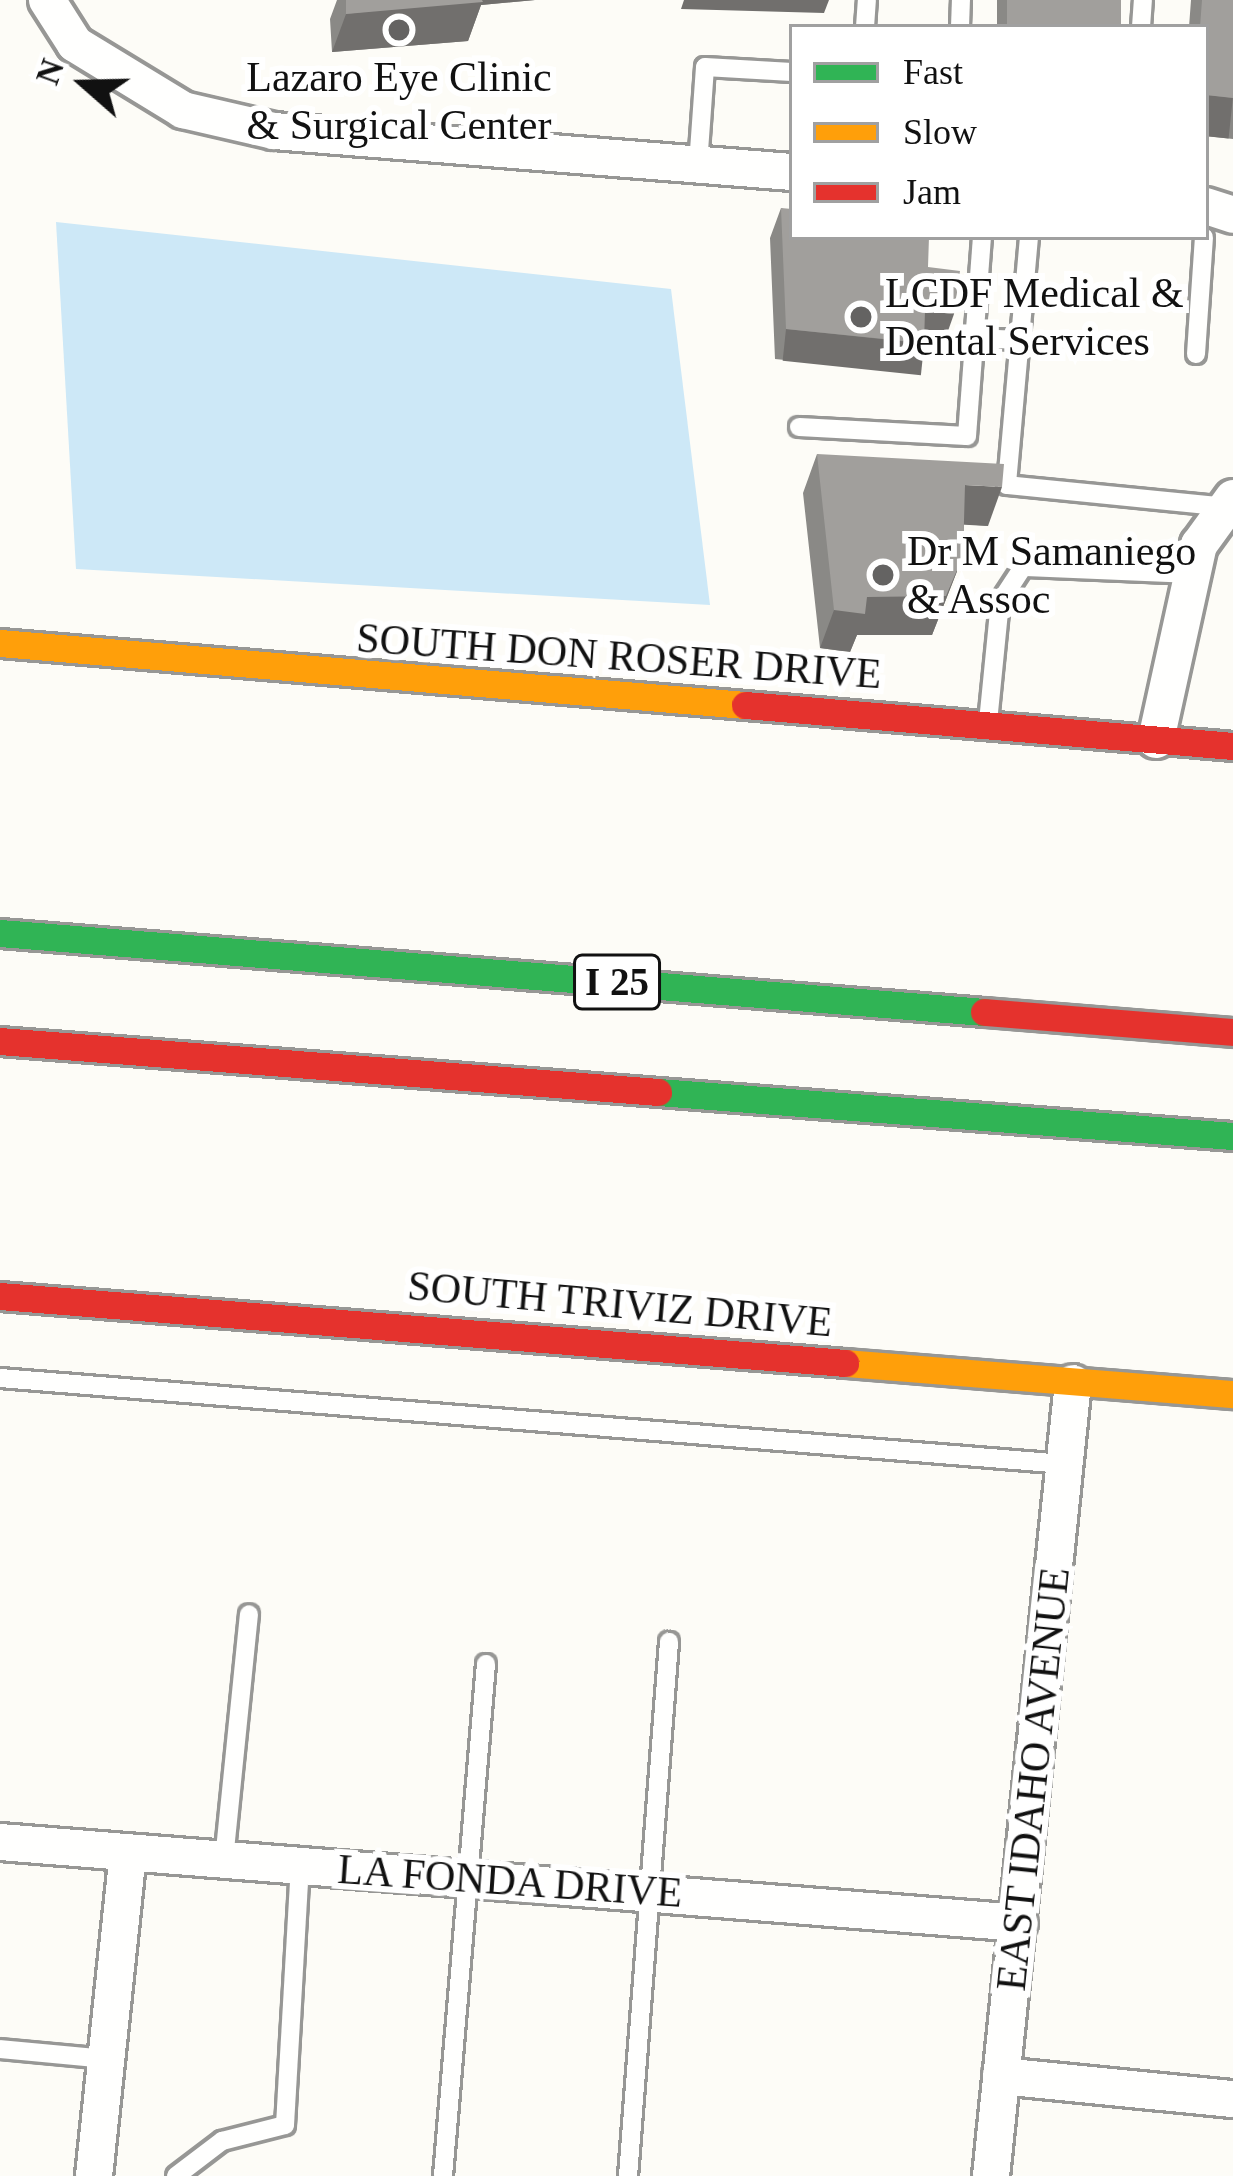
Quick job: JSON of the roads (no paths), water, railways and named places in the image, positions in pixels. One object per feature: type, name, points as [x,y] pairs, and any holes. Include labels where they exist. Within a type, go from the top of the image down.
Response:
[{"type":"main road","name":"SOUTH DON ROSER DRIVE","points":[[0,643],[1233,746]]},
{"type":"main road","name":"I 25","points":[[0,933],[1233,1032]]},
{"type":"main road","points":[[0,1041],[1233,1136]]},
{"type":"main road","name":"SOUTH TRIVIZ DRIVE","points":[[0,1296],[1233,1394]]},
{"type":"street","points":[[47,0],[74,44],[183,110],[274,131],[789,172]]},
{"type":"street","points":[[1156,740],[1190,574],[1230,502]]},
{"type":"street","name":"EAST IDAHO AVENUE","points":[[991,2176],[1073,1383]]},
{"type":"street","name":"LA FONDA DRIVE","points":[[0,1842],[1019,1923]]},
{"type":"street","points":[[94,2176],[128,1853]]},
{"type":"street","points":[[1001,2077],[1233,2098]]},
{"type":"lane","points":[[698,165],[705,67],[789,72]]},
{"type":"lane","points":[[799,427],[967,436],[982,240]]},
{"type":"lane","points":[[1029,240],[1007,485],[1230,502]]},
{"type":"lane","points":[[1196,354],[1204,240]]},
{"type":"lane","points":[[974,338],[1020,340]]},
{"type":"lane","points":[[988,727],[1000,602],[1024,566],[1190,574]]},
{"type":"lane","points":[[0,1378],[1065,1463]]},
{"type":"lane","points":[[224,1860],[249,1614]]},
{"type":"lane","points":[[628,2176],[656,1892],[669,1642]]},
{"type":"lane","points":[[443,2176],[473,1879],[486,1664]]},
{"type":"lane","points":[[176,2176],[222,2141],[285,2125],[300,1865]]},
{"type":"lane","points":[[0,2048],[106,2059]]},
{"type":"water","points":[[56,222],[671,289],[710,605],[76,569]]},
{"type":"place","name":"Lazaro Eye Clinic & Surgical Center","points":[[399,30]]},
{"type":"place","name":"LCDF Medical & Dental Services","points":[[861,317]]},
{"type":"place","name":"Dr M Samaniego & Assoc","points":[[883,575]]}]
